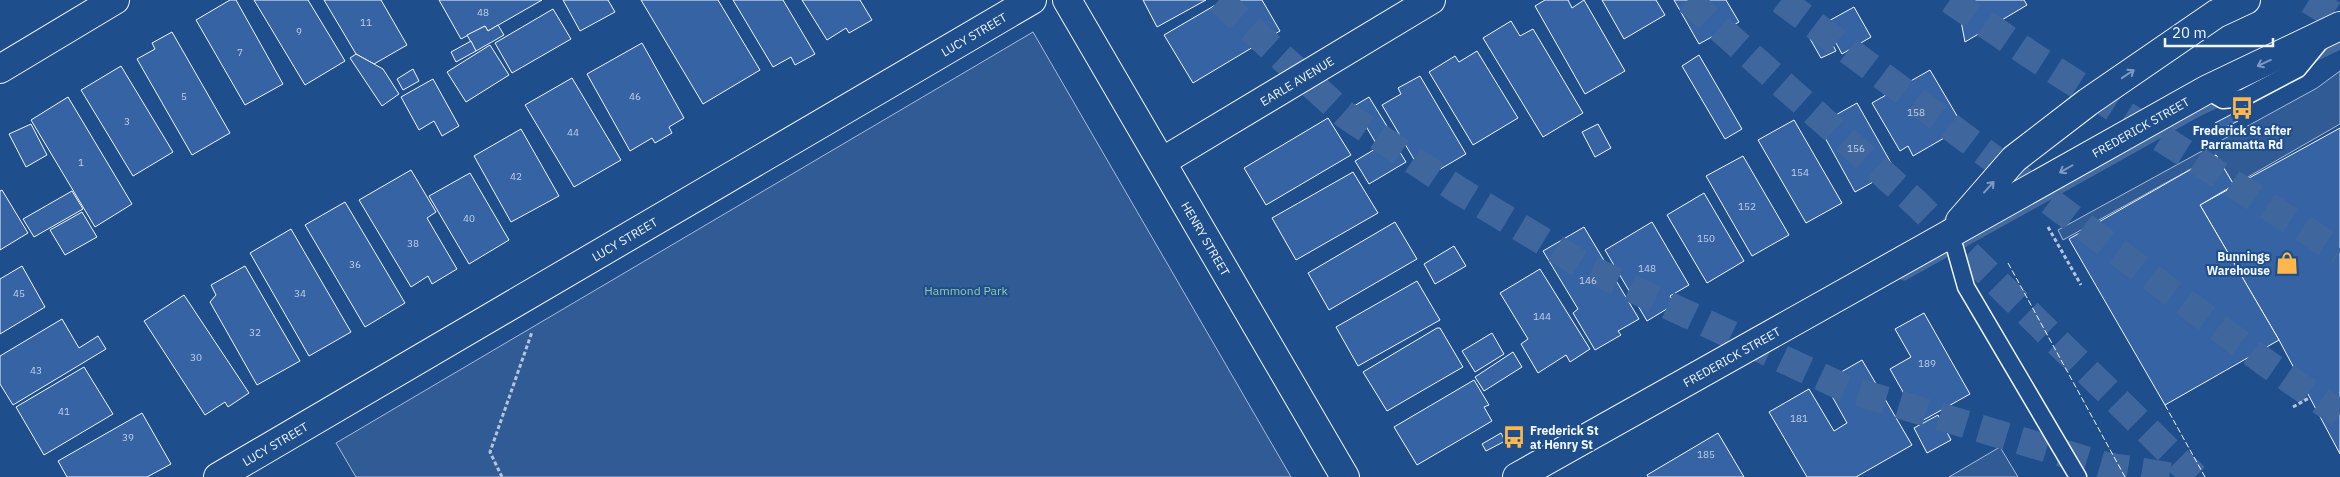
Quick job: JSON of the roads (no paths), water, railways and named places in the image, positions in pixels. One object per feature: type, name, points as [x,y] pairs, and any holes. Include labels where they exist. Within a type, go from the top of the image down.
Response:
[{"type":"street","points":[[0,69],[115,0]]},
{"type":"street","name":"LUCY STREET","points":[[218,477],[1032,0]]},
{"type":"street","name":"HENRY STREET","points":[[1067,0],[1345,477]]},
{"type":"street","name":"EARLE AVENUE","points":[[1162,161],[1431,0]]},
{"type":"street","name":"FREDERICK STREET","points":[[1946,237],[2014,159],[2214,5],[2246,0]]},
{"type":"street","name":"FREDERICK STREET","points":[[1517,477],[1751,347],[1845,291],[1946,237],[2206,90],[2335,29]]},
{"type":"lane","points":[[1946,237],[1955,248],[1966,287],[2078,477]]},
{"type":"waterway","points":[[2308,59],[2340,44]]},
{"type":"waterway","points":[[1904,275],[2198,111],[2228,97]]},
{"type":"tunnel","points":[[1219,0],[1344,114],[1458,190],[1586,267],[1847,389],[2106,466],[2174,477]]},
{"type":"tunnel","points":[[1688,0],[1916,203],[2195,477]]},
{"type":"tunnel","points":[[1781,0],[2266,363],[2340,414]]},
{"type":"tunnel","points":[[1950,0],[2031,55],[2340,252]]},
{"type":"tunnel","points":[[2309,0],[2340,19]]},
{"type":"place","name":"Frederick St after Parramatta Rd","points":[[2242,108]]},
{"type":"place","name":"Bunnings Warehouse","points":[[2287,263]]},
{"type":"place","name":"Frederick St at Henry St","points":[[1514,437]]},
{"type":"park label","name":"Hammond Park","points":[[966,290]]}]
